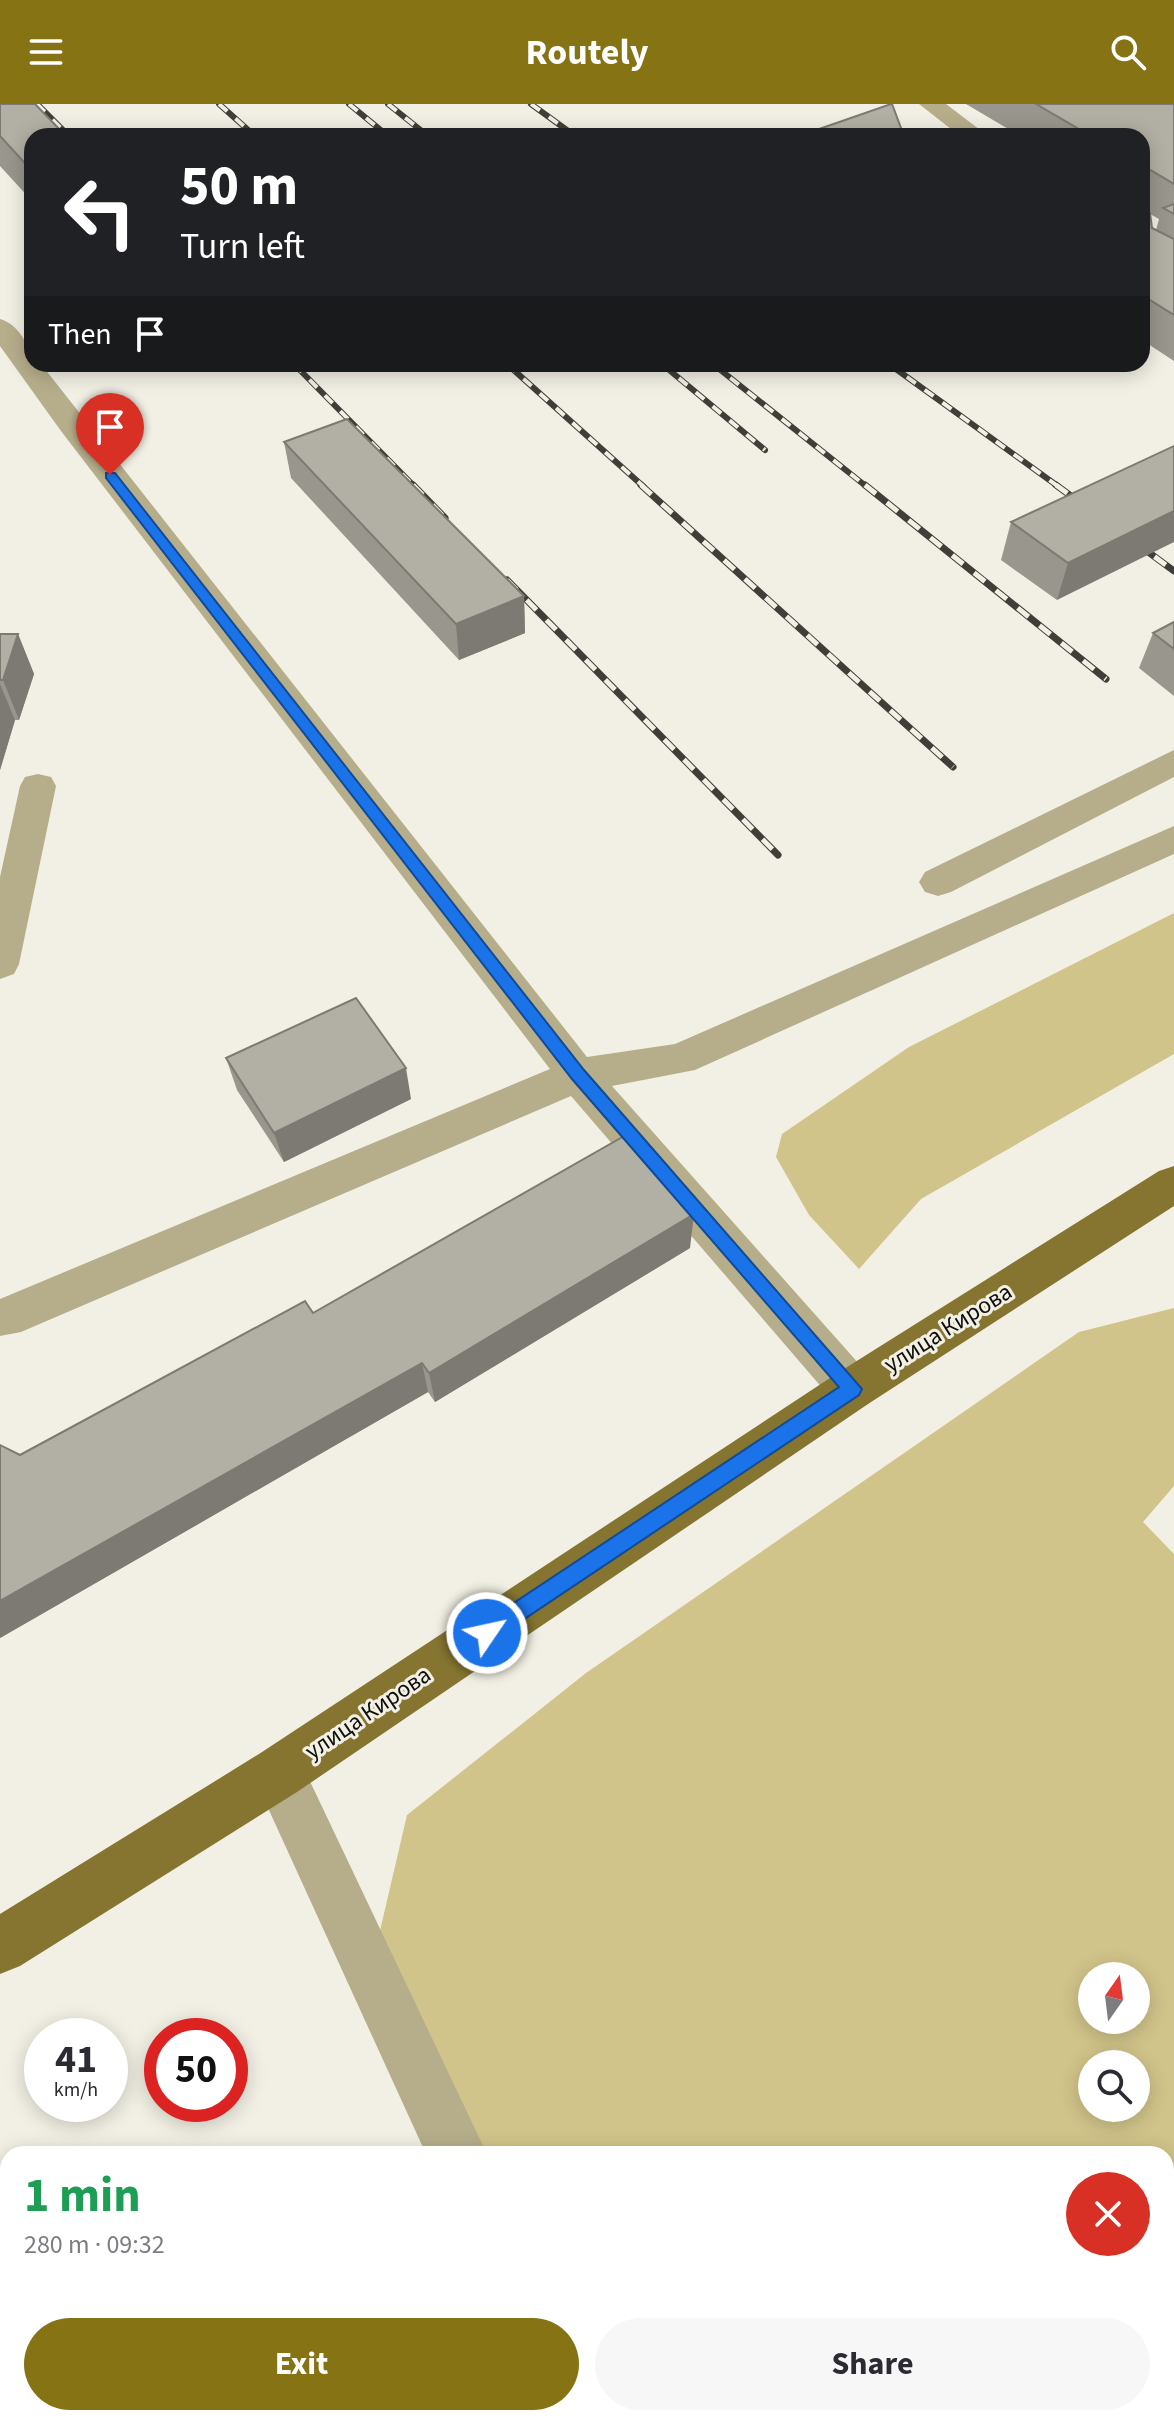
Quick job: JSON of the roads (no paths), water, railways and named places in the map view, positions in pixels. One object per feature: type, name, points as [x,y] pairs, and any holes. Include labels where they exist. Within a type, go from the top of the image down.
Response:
[{"type":"main road","name":"улица Кирова","points":[[0,1946],[278,1773],[852,1389],[1174,1184]]},
{"type":"lane","points":[[931,104],[965,128]]},
{"type":"lane","points":[[0,327],[24,360]]},
{"type":"lane","points":[[33,372],[578,1075],[852,1389]]},
{"type":"lane","points":[[938,882],[1174,762]]},
{"type":"lane","points":[[0,964],[38,786]]},
{"type":"lane","points":[[5,1318],[578,1075],[681,1059],[1174,839]]},
{"type":"lane","points":[[278,1773],[453,2146]]},
{"type":"railway","points":[[37,104],[61,128]]},
{"type":"railway","points":[[219,104],[246,128]]},
{"type":"railway","points":[[349,104],[378,128]]},
{"type":"railway","points":[[388,104],[418,128]]},
{"type":"railway","points":[[531,104],[564,128]]},
{"type":"railway","points":[[302,372],[415,487]]},
{"type":"railway","points":[[516,372],[644,487]]},
{"type":"railway","points":[[672,372],[765,450]]},
{"type":"railway","points":[[723,372],[867,487]]},
{"type":"railway","points":[[900,372],[1059,487]]},
{"type":"railway","points":[[413,485],[445,518]]},
{"type":"railway","points":[[641,485],[953,767]]},
{"type":"railway","points":[[865,485],[1106,679]]},
{"type":"railway","points":[[1056,485],[1086,507]]},
{"type":"railway","points":[[1132,540],[1174,571]]},
{"type":"railway","points":[[507,580],[778,855]]}]
